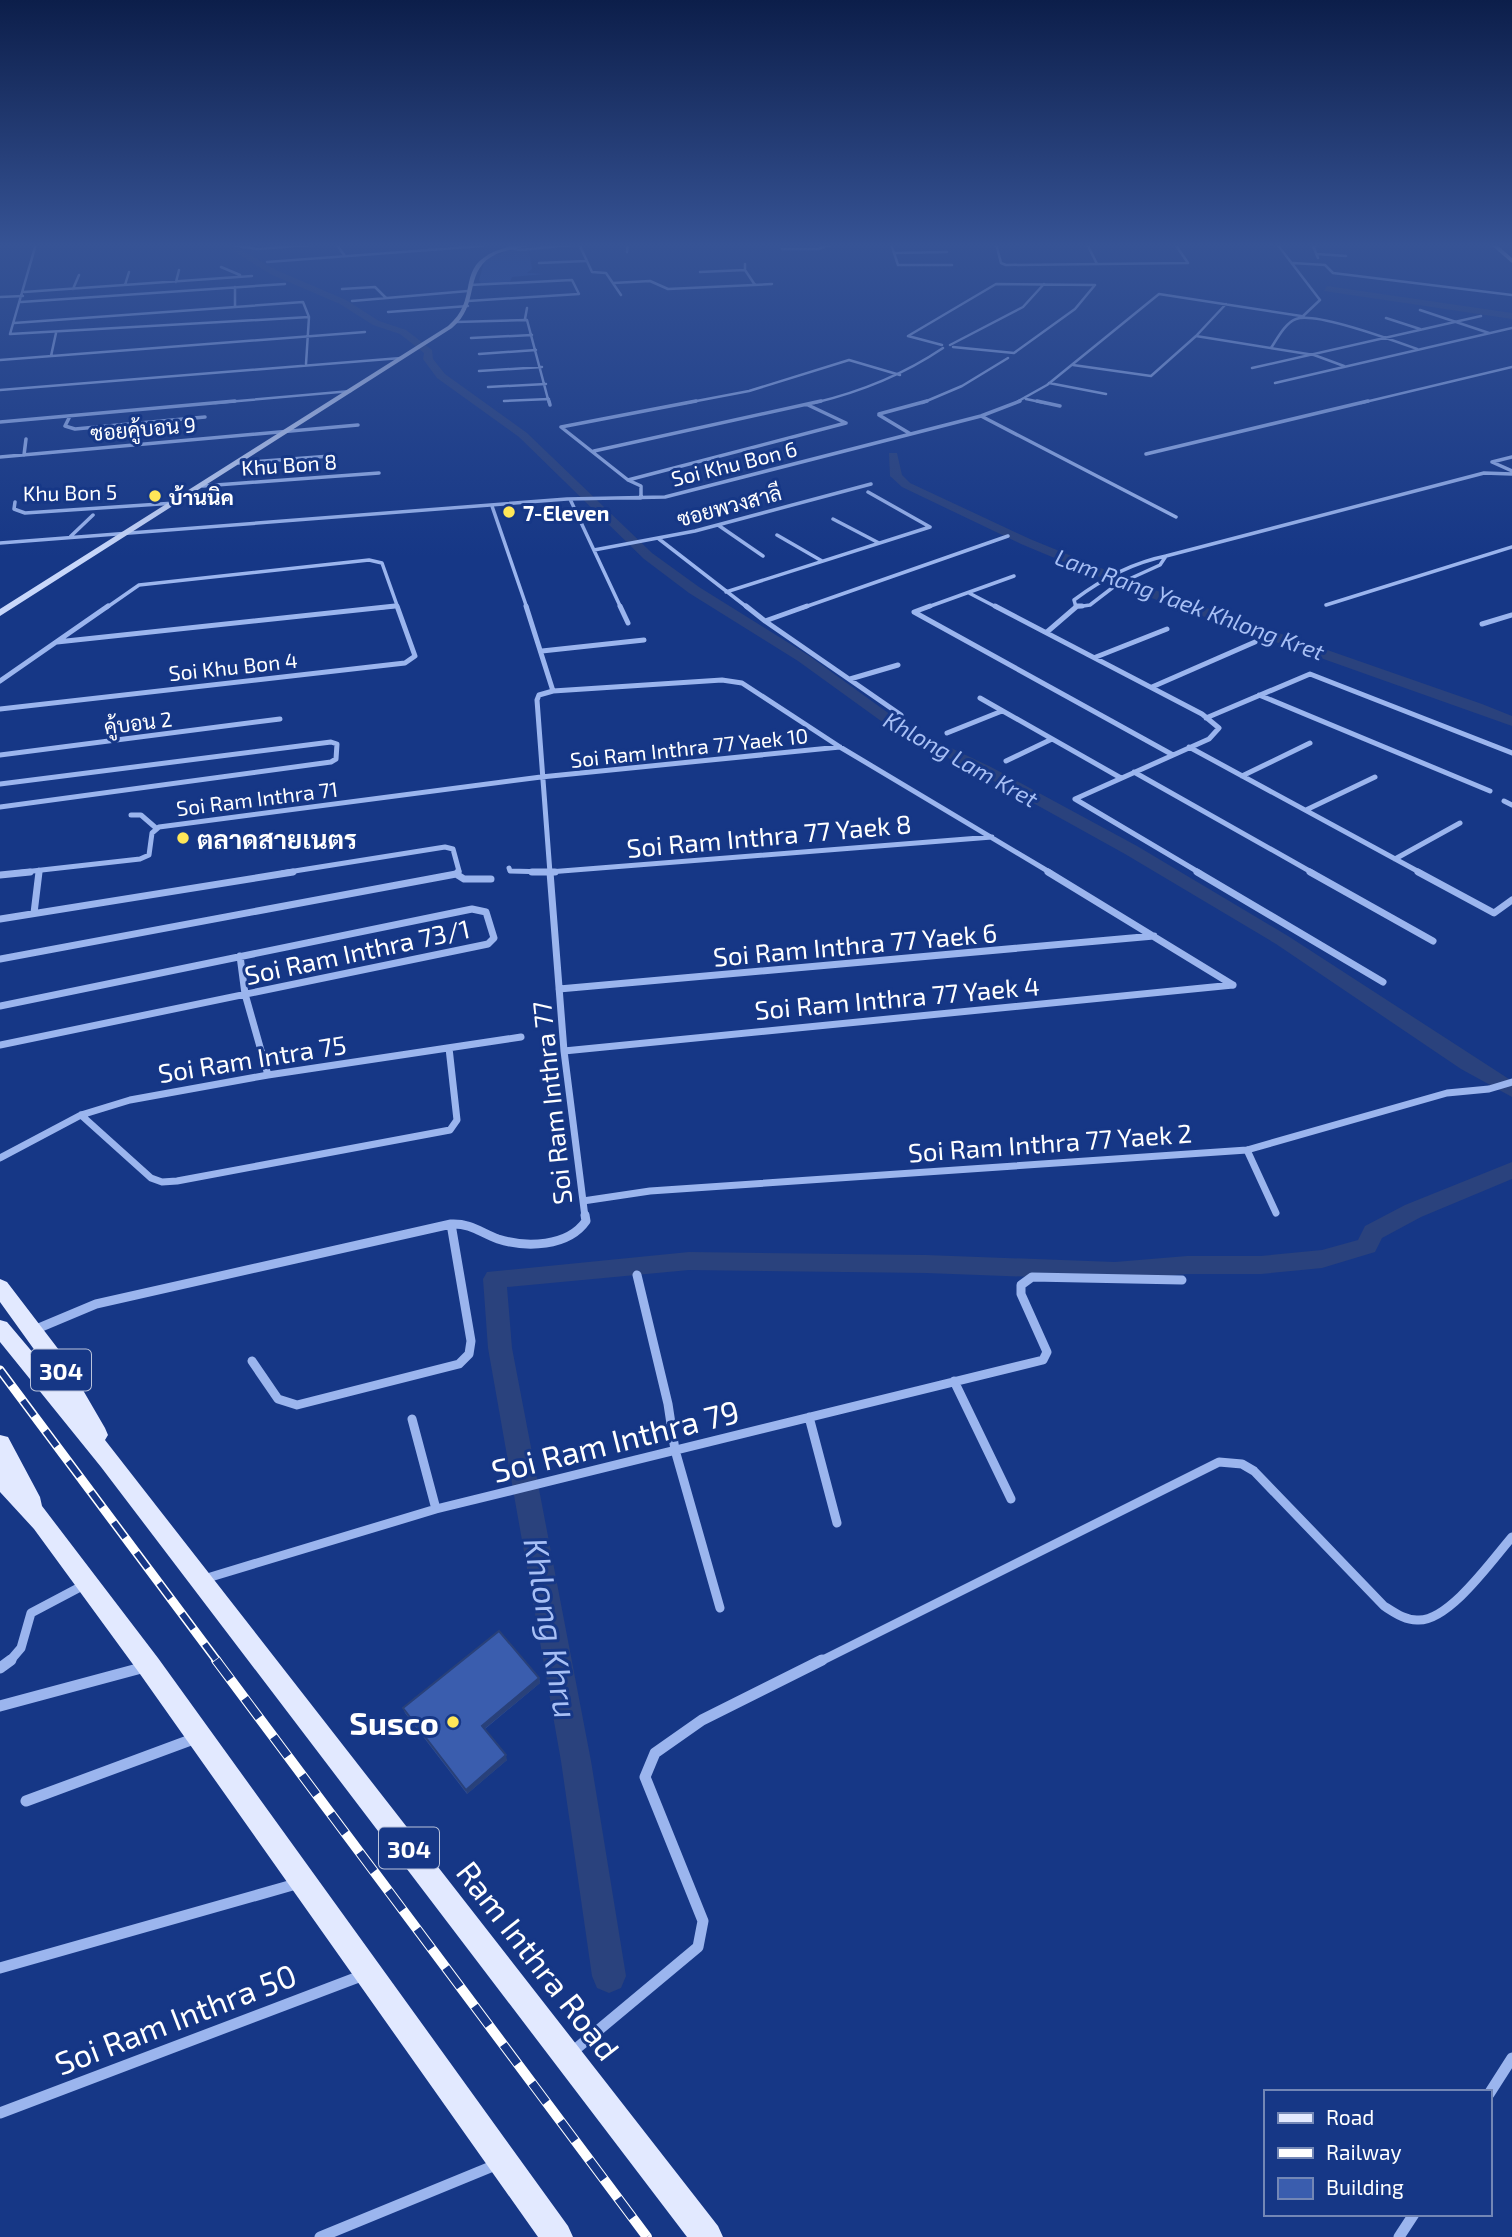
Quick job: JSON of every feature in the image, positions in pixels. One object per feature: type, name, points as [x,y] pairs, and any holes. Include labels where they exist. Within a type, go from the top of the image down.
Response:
[{"type":"main road","points":[[0,613],[415,348]]},
{"type":"main road","name":"Ram Inthra Road","points":[[0,1287],[34,1330],[80,1400],[109,1460]]},
{"type":"main road","name":"Ram Inthra Road","points":[[0,1328],[109,1460],[708,2237]]},
{"type":"main road","points":[[0,1444],[42,1522]]},
{"type":"main road","points":[[0,1477],[42,1522],[149,1666],[557,2237]]},
{"type":"street","points":[[51,356],[53,348]]},
{"type":"street","points":[[0,360],[153,348]]},
{"type":"street","points":[[306,364],[307,348]]},
{"type":"street","points":[[594,451],[808,404],[901,375],[920,366],[940,348]]},
{"type":"street","points":[[973,348],[1014,353],[1020,348]]},
{"type":"street","name":"Soi Khu Bon 6","points":[[0,543],[129,531],[612,497],[629,492],[641,498],[674,496],[981,416],[1025,399],[1093,348]]},
{"type":"street","points":[[1073,365],[1147,377],[1181,348]]},
{"type":"street","points":[[1273,348],[1314,355],[1345,366]]},
{"type":"street","points":[[1252,368],[1341,348]]},
{"type":"street","points":[[1275,383],[1418,349]]},
{"type":"street","points":[[479,354],[536,350],[550,405]]},
{"type":"street","points":[[0,390],[401,358]]},
{"type":"street","points":[[909,433],[879,414],[915,407],[947,395],[1008,358]]},
{"type":"street","points":[[641,498],[641,486],[628,480],[561,427],[749,391],[849,360],[901,375]]},
{"type":"street","points":[[479,371],[542,367]]},
{"type":"street","points":[[1146,454],[1512,367]]},
{"type":"street","points":[[68,384],[70,372]]},
{"type":"street","points":[[45,386],[47,374]]},
{"type":"street","points":[[1049,383],[1106,394]]},
{"type":"street","points":[[488,387],[546,384]]},
{"type":"street","points":[[0,422],[351,391]]},
{"type":"street","points":[[504,401],[549,399]]},
{"type":"street","points":[[1025,399],[1060,406]]},
{"type":"street","points":[[628,480],[846,423],[808,404]]},
{"type":"street","points":[[70,416],[65,426],[75,429],[205,417]]},
{"type":"street","points":[[981,416],[1176,516]]},
{"type":"street","name":"ซอยคู้บอน 9","points":[[0,457],[358,425]]},
{"type":"street","points":[[24,454],[26,439]]},
{"type":"street","points":[[239,463],[331,456]]},
{"type":"street","points":[[1512,457],[1492,462],[1512,472]]},
{"type":"street","points":[[1076,607],[1074,600],[1100,580],[1146,559],[1484,474],[1512,472]]},
{"type":"street","name":"Khu Bon 8","points":[[203,486],[379,473]]},
{"type":"street","points":[[628,480],[629,492]]},
{"type":"street","name":"ซอยพวงสาลี","points":[[594,550],[657,540],[871,484]]},
{"type":"street","points":[[726,592],[930,527],[868,492]]},
{"type":"street","points":[[570,499],[628,623]]},
{"type":"street","name":"Khu Bon 5","points":[[15,502],[14,509],[25,513],[176,503]]},
{"type":"street","points":[[492,506],[553,691],[733,680],[1154,936]]},
{"type":"street","points":[[71,536],[93,515]]},
{"type":"street","points":[[833,519],[879,544]]},
{"type":"street","points":[[718,525],[763,556]]},
{"type":"street","points":[[777,535],[822,561]]},
{"type":"street","points":[[765,621],[1008,536]]},
{"type":"street","points":[[657,540],[765,621],[901,715]]},
{"type":"street","points":[[1326,605],[1512,547]]},
{"type":"street","points":[[1047,632],[1076,607],[1090,605],[1116,585],[1160,565],[1166,556]]},
{"type":"street","points":[[0,681],[54,642],[139,585],[355,562],[382,563],[397,606],[54,642]]},
{"type":"street","points":[[1014,576],[914,612],[1173,755]]},
{"type":"street","points":[[969,593],[1153,687],[1219,728],[1209,739],[1075,799],[1383,982]]},
{"type":"street","name":"Soi Khu Bon 4","points":[[0,709],[404,663],[415,656],[397,606]]},
{"type":"street","points":[[1482,624],[1512,615]]},
{"type":"street","points":[[1096,657],[1167,629]]},
{"type":"street","points":[[542,651],[644,640]]},
{"type":"street","points":[[1153,687],[1255,642]]},
{"type":"street","points":[[850,679],[898,665]]},
{"type":"street","points":[[1206,718],[1310,674],[1512,753]]},
{"type":"street","name":"Soi Ram Inthra 77","points":[[34,1330],[96,1304],[451,1224],[472,1224],[502,1240],[529,1243],[559,1240],[583,1229],[586,1221],[564,1051],[541,777],[537,700],[539,695],[553,691]]},
{"type":"street","points":[[1259,695],[1490,791]]},
{"type":"street","points":[[980,698],[1121,778]]},
{"type":"street","points":[[947,733],[1002,710]]},
{"type":"street","name":"คู้บอน 2","points":[[0,755],[280,719]]},
{"type":"street","points":[[1006,761],[1052,739]]},
{"type":"street","points":[[0,784],[331,742],[337,744],[336,759],[331,762],[0,807]]},
{"type":"street","points":[[1242,776],[1310,743]]},
{"type":"street","name":"Soi Ram Inthra 77 Yaek 10","points":[[541,777],[840,747]]},
{"type":"street","points":[[1189,747],[1494,912],[1512,900]]},
{"type":"street","points":[[1134,772],[1433,941]]},
{"type":"street","name":"Soi Ram Inthra 71","points":[[0,875],[140,859],[149,855],[152,833],[156,828],[541,777]]},
{"type":"street","points":[[1306,810],[1375,777]]},
{"type":"street","points":[[1504,801],[1512,805]]},
{"type":"street","points":[[131,815],[141,815],[156,828]]},
{"type":"street","points":[[1395,859],[1460,823]]},
{"type":"street","name":"Soi Ram Inthra 77 Yaek 8","points":[[509,868],[513,873],[549,872],[992,836]]},
{"type":"street","points":[[0,919],[450,847],[453,849],[459,871],[456,874]]},
{"type":"street","points":[[34,913],[39,870]]},
{"type":"street","points":[[0,959],[456,874],[464,879],[491,879]]},
{"type":"street","name":"Soi Ram Inthra 73/1","points":[[0,1006],[472,909],[486,912],[494,938],[488,944],[0,1045]]},
{"type":"street","name":"Soi Ram Inthra 77 Yaek 4","points":[[564,1051],[1233,985],[1154,936]]},
{"type":"street","name":"Soi Ram Inthra 77 Yaek 6","points":[[559,989],[1154,936]]},
{"type":"street","points":[[240,956],[245,994],[268,1075]]},
{"type":"street","name":"Soi Ram Intra 75","points":[[0,1158],[81,1115],[130,1100],[268,1075],[522,1037]]},
{"type":"street","points":[[81,1115],[151,1178],[162,1182],[177,1181],[450,1130],[457,1120],[449,1048]]},
{"type":"street","name":"Soi Ram Inthra 77 Yaek 2","points":[[583,1201],[650,1191],[1247,1150],[1447,1093],[1489,1089],[1512,1082]]},
{"type":"street","points":[[1247,1150],[1276,1213]]},
{"type":"street","points":[[251,1361],[278,1399],[297,1405],[459,1364],[469,1354],[471,1341],[451,1224]]},
{"type":"street","points":[[637,1275],[668,1404],[675,1451],[720,1608]]},
{"type":"street","name":"Soi Ram Inthra 79","points":[[202,1580],[436,1509],[1043,1360],[1046,1352],[1021,1294],[1021,1285],[1032,1277],[1182,1280]]},
{"type":"street","points":[[954,1381],[1011,1499]]},
{"type":"street","points":[[809,1417],[837,1523]]},
{"type":"street","points":[[412,1419],[436,1509]]},
{"type":"street","points":[[568,2056],[698,1947],[703,1921],[645,1777],[654,1753],[702,1720],[1219,1462],[1242,1464],[1254,1471],[1384,1606],[1396,1615],[1412,1621],[1428,1621],[1445,1613],[1512,1537]]},
{"type":"street","points":[[0,1668],[20,1652],[26,1620],[31,1613],[87,1583]]},
{"type":"street","points":[[0,1706],[149,1666]]},
{"type":"street","points":[[26,1801],[199,1737]]},
{"type":"street","points":[[0,1968],[304,1881]]},
{"type":"street","name":"Soi Ram Inthra 50","points":[[0,2113],[369,1973]]},
{"type":"street","points":[[1491,2091],[1512,2058]]},
{"type":"street","points":[[320,2237],[503,2162]]},
{"type":"street","points":[[1399,2237],[1413,2216]]},
{"type":"building","name":"Susco","points":[[499,1631],[539,1678],[482,1726],[506,1755],[466,1790],[403,1708]]},
{"type":"waterway","name":"Khlong Lam Kret","points":[[424,348],[429,352],[428,359],[441,376],[523,435],[648,556],[694,590],[803,658],[904,731],[985,770],[1131,850],[1282,940],[1468,1064],[1512,1090]]},
{"type":"waterway","name":"Lam Rang Yaek Khlong Kret","points":[[893,455],[896,476],[906,485],[1025,542],[1189,607],[1512,721]]},
{"type":"waterway","name":"Khlong Khru","points":[[609,1976],[576,1761],[500,1348],[495,1279],[689,1261],[926,1264],[1115,1271],[1187,1265],[1261,1265],[1322,1259],[1367,1246],[1373,1232],[1413,1211],[1512,1170]]},
{"type":"railway","points":[[0,1370],[218,1662]]},
{"type":"railway","points":[[216,1660],[647,2237]]},
{"type":"place","name":"บ้านนิค","points":[[155,496]]},
{"type":"place","name":"7-Eleven","points":[[509,512]]},
{"type":"place","name":"ตลาดสายเนตร","points":[[183,838]]},
{"type":"place","name":"Susco","points":[[453,1722]]}]
